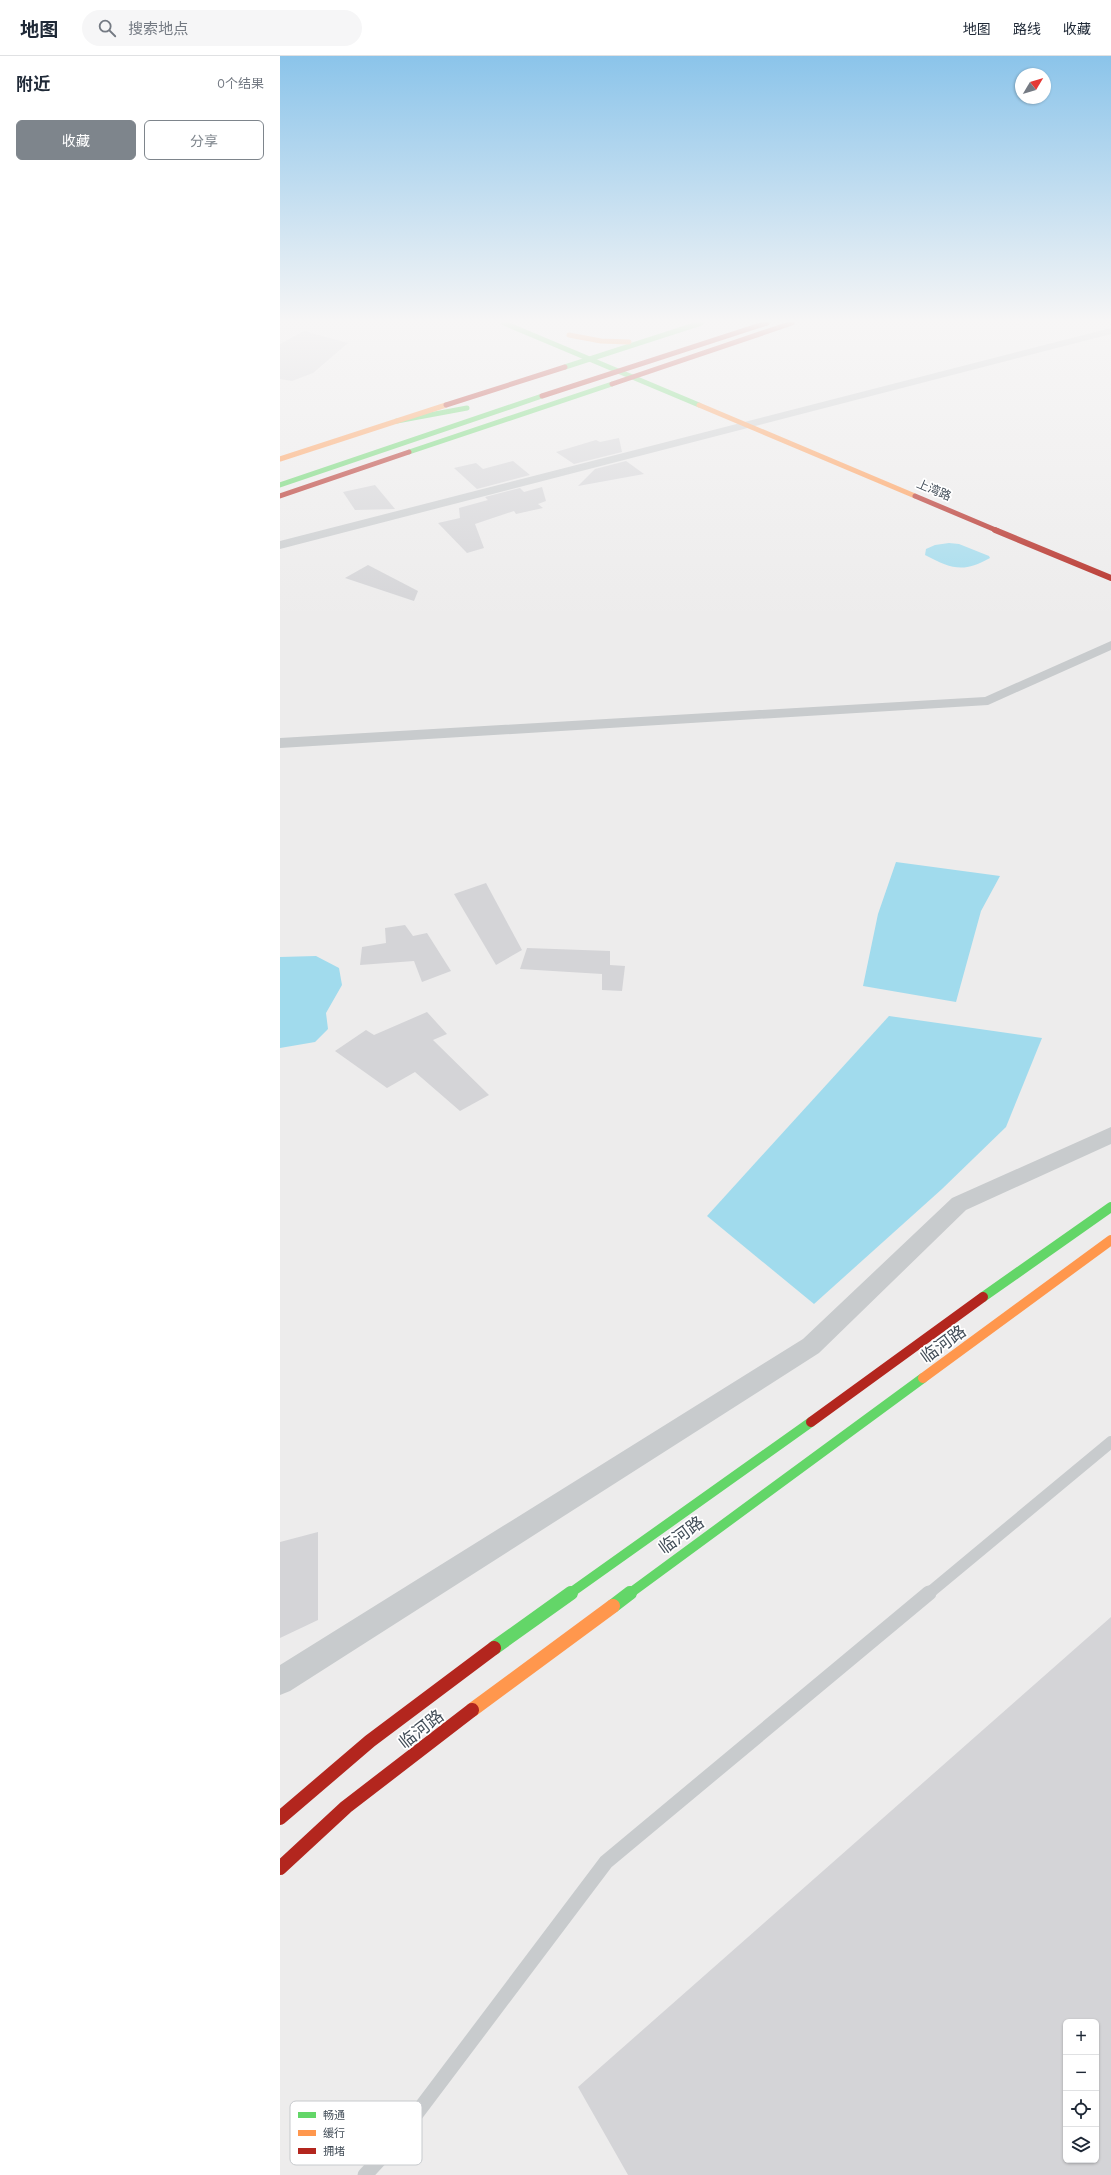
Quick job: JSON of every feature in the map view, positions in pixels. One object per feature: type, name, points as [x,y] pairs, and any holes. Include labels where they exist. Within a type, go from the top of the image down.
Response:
[{"type":"main road","points":[[280,458],[394,422]]},
{"type":"main road","points":[[348,447],[425,422]]},
{"type":"main road","points":[[280,485],[470,422]]},
{"type":"main road","points":[[280,496],[503,422]]},
{"type":"main road","name":"上湾路","points":[[739,422],[1111,578]]},
{"type":"main road","points":[[768,422],[776,426]]},
{"type":"main road","points":[[423,438],[494,425]]},
{"type":"main road","name":"上湾路","points":[[788,432],[1111,569]]},
{"type":"main road","name":"临河路","points":[[280,1818],[374,1738],[492,1649],[679,1515],[842,1401],[1042,1254],[1111,1207]]},
{"type":"main road","name":"临河路","points":[[280,1868],[346,1807],[473,1709],[1111,1240]]},
{"type":"street","points":[[280,545],[757,422]]},
{"type":"street","points":[[280,743],[988,701],[1111,645]]},
{"type":"street","points":[[280,1681],[811,1346],[958,1204],[1111,1135]]},
{"type":"lane","points":[[422,2106],[606,1862],[1111,1442]]},
{"type":"lane","points":[[365,2175],[374,2165]]},
{"type":"water","points":[[949,543],[959,544],[989,556],[990,558],[972,566],[958,567],[950,566],[925,555],[926,549],[935,545]]},
{"type":"water","points":[[896,862],[1000,876],[981,911],[956,1002],[863,986],[878,914]]},
{"type":"water","points":[[316,956],[339,968],[342,985],[326,1013],[328,1029],[315,1042],[280,1048],[280,957]]},
{"type":"water","points":[[889,1016],[1042,1038],[1006,1127],[942,1189],[814,1304],[707,1216]]},
{"type":"building","points":[[619,438],[622,452],[574,464],[556,452],[596,440],[600,442]]},
{"type":"building","points":[[513,461],[530,475],[477,489],[454,468],[476,463],[483,469]]},
{"type":"building","points":[[626,461],[644,474],[578,486],[595,469]]},
{"type":"building","points":[[375,485],[395,509],[355,510],[343,492]]},
{"type":"building","points":[[542,487],[546,501],[538,504],[543,508],[516,514],[514,511],[475,524],[484,548],[467,553],[438,523],[460,518],[459,508],[488,500],[485,497],[520,488],[524,492]]},
{"type":"building","points":[[368,565],[418,591],[414,601],[345,578]]},
{"type":"building","points":[[486,883],[522,950],[496,965],[454,894]]},
{"type":"building","points":[[405,925],[413,936],[427,933],[451,971],[422,982],[414,961],[360,965],[362,947],[386,943],[385,928]]},
{"type":"building","points":[[527,948],[610,951],[610,965],[625,966],[622,991],[602,990],[602,974],[520,969]]},
{"type":"building","points":[[427,1012],[447,1034],[433,1040],[489,1095],[460,1111],[415,1072],[387,1088],[335,1051],[366,1030],[374,1035]]},
{"type":"building","points":[[318,1532],[318,1620],[280,1638],[280,1542]]},
{"type":"building","points":[[1111,1617],[1111,2175],[628,2175],[578,2087]]},
{"type":"traffic: fast","points":[[280,485],[466,422]]},
{"type":"traffic: fast","points":[[409,452],[499,422]]},
{"type":"traffic: fast","points":[[983,1297],[1111,1207]]},
{"type":"traffic: fast","points":[[613,1606],[923,1378]]},
{"type":"traffic: fast","points":[[494,1648],[811,1422]]},
{"type":"traffic: slow","points":[[280,459],[394,422]]},
{"type":"traffic: slow","points":[[739,422],[915,496]]},
{"type":"traffic: slow","points":[[923,1378],[1111,1240]]},
{"type":"traffic: slow","points":[[472,1710],[613,1606]]},
{"type":"traffic: jam","points":[[280,496],[409,452]]},
{"type":"traffic: jam","points":[[915,496],[1111,578]]},
{"type":"traffic: jam","points":[[811,1422],[983,1297]]},
{"type":"traffic: jam","points":[[280,1818],[370,1741],[494,1648]]},
{"type":"traffic: jam","points":[[280,1868],[346,1807],[472,1710]]}]
